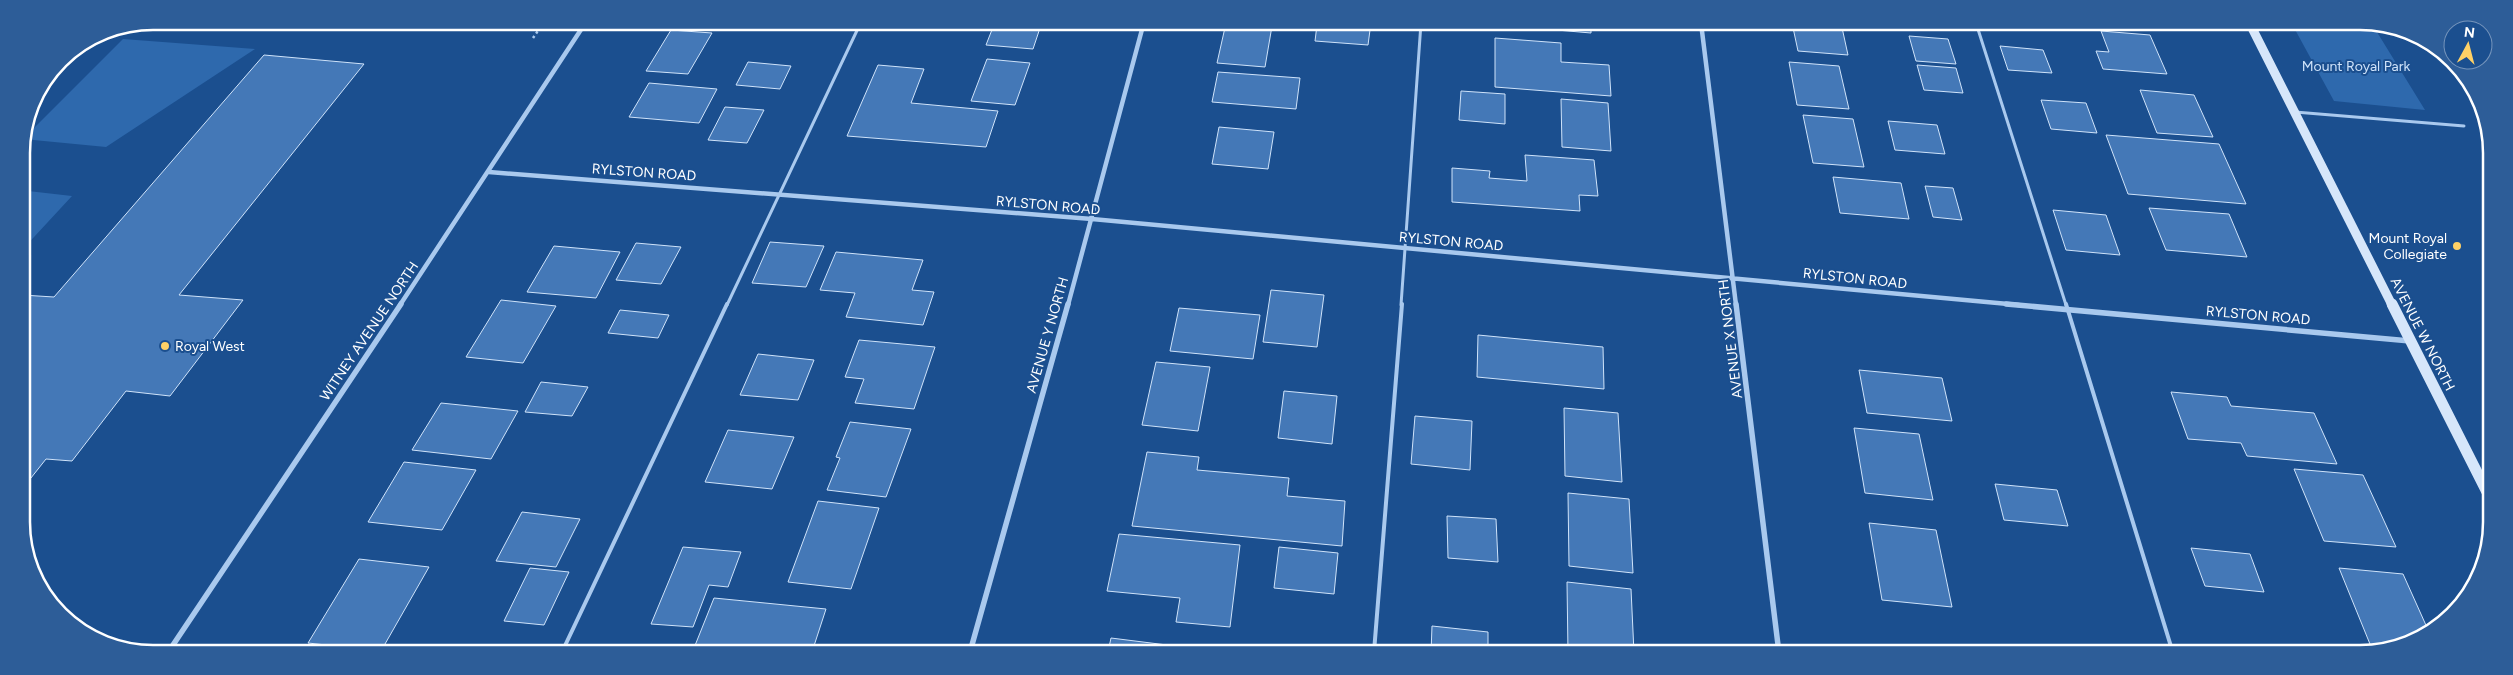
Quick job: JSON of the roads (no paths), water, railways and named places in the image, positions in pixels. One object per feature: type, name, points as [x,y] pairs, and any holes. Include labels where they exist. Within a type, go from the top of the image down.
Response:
[{"type":"street","name":"WITNEY AVENUE NORTH","points":[[173,645],[489,172],[581,30]]},
{"type":"street","name":"AVENUE Y NORTH","points":[[972,645],[1092,219],[1142,30]]},
{"type":"street","name":"AVENUE X NORTH","points":[[1702,30],[1778,645]]},
{"type":"street","name":"AVENUE W NORTH","points":[[2253,30],[2483,484]]},
{"type":"street","name":"RYLSTON ROAD","points":[[489,172],[1092,219],[2411,341]]},
{"type":"lane","points":[[565,645],[857,30]]},
{"type":"lane","points":[[1375,645],[1406,248],[1421,30]]},
{"type":"lane","points":[[1978,30],[2055,275],[2068,310],[2171,645]]},
{"type":"lane","points":[[2295,112],[2464,126]]},
{"type":"place","name":"Mount Royal Collegiate","points":[[2457,246]]},
{"type":"place","name":"Royal West","points":[[165,346]]},
{"type":"park label","name":"Mount Royal Park","points":[[2356,66]]}]
